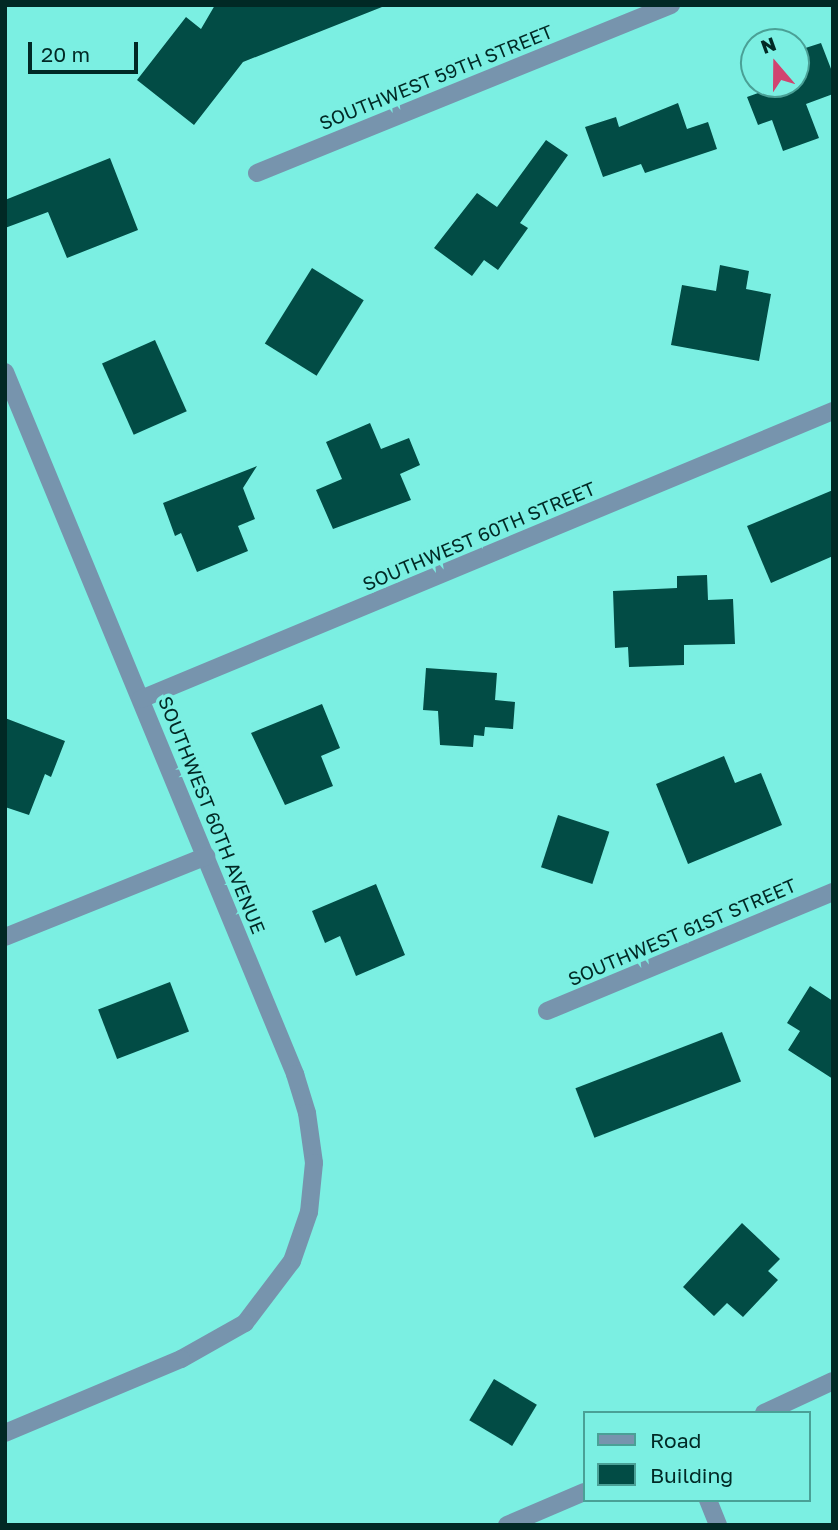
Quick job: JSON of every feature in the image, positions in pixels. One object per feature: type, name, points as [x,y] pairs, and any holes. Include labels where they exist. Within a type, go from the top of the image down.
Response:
[{"type":"street","name":"SOUTHWEST 59TH STREET","points":[[257,173],[671,5]]},
{"type":"street","name":"SOUTHWEST 60TH AVENUE","points":[[5,372],[295,1074],[312,1136],[309,1212],[302,1238],[280,1281],[245,1323],[228,1335],[5,1433]]},
{"type":"street","name":"SOUTHWEST 60TH STREET","points":[[141,699],[833,411]]},
{"type":"street","points":[[5,937],[206,856]]},
{"type":"street","name":"SOUTHWEST 61ST STREET","points":[[547,1011],[833,892]]},
{"type":"street","points":[[768,1411],[833,1381]]},
{"type":"street","points":[[507,1525],[582,1493]]},
{"type":"street","points":[[709,1502],[718,1525]]},
{"type":"building","points":[[215,5],[382,7],[243,62],[194,125],[137,80],[186,17],[201,29]]},
{"type":"building","points":[[821,43],[833,74],[833,94],[806,104],[819,138],[783,151],[772,120],[758,125],[747,98],[810,98],[810,47]]},
{"type":"building","points":[[678,103],[687,129],[708,122],[717,149],[645,173],[641,164],[603,177],[585,127],[616,117],[619,127]]},
{"type":"building","points":[[546,140],[568,155],[520,223],[528,228],[498,270],[484,260],[472,276],[434,248],[477,193],[497,207]]},
{"type":"building","points":[[110,158],[138,230],[67,258],[48,212],[5,228],[5,200]]},
{"type":"building","points":[[720,265],[749,271],[746,289],[771,294],[759,361],[671,345],[682,285],[716,291]]},
{"type":"building","points":[[312,268],[364,300],[317,376],[265,343]]},
{"type":"building","points":[[155,340],[187,411],[134,435],[102,364]]},
{"type":"building","points":[[370,423],[381,449],[409,438],[420,465],[400,474],[411,500],[333,529],[316,490],[342,479],[326,442]]},
{"type":"building","points":[[257,466],[243,488],[255,519],[238,526],[248,551],[197,572],[181,533],[175,536],[163,503]]},
{"type":"building","points":[[833,490],[833,556],[771,583],[747,526]]},
{"type":"building","points":[[707,575],[708,600],[733,599],[735,644],[684,645],[684,665],[629,667],[628,647],[615,648],[613,591],[677,588],[677,576]]},
{"type":"building","points":[[426,668],[497,673],[495,700],[515,702],[513,729],[485,727],[484,736],[474,735],[473,747],[440,745],[438,711],[423,710]]},
{"type":"building","points":[[322,704],[340,748],[321,756],[333,786],[285,805],[251,733]]},
{"type":"building","points":[[5,718],[65,741],[51,777],[45,774],[29,815],[5,807]]},
{"type":"building","points":[[724,756],[735,783],[761,773],[782,825],[688,864],[656,784]]},
{"type":"building","points":[[558,815],[609,832],[592,884],[541,867]]},
{"type":"building","points":[[376,884],[405,955],[356,976],[340,936],[325,943],[312,911]]},
{"type":"building","points":[[170,982],[189,1031],[117,1059],[98,1010]]},
{"type":"building","points":[[810,986],[833,1001],[833,1079],[788,1050],[800,1031],[787,1023]]},
{"type":"building","points":[[722,1032],[741,1081],[594,1138],[575,1088]]},
{"type":"building","points":[[742,1223],[780,1259],[768,1271],[778,1280],[743,1317],[727,1303],[714,1316],[683,1287]]},
{"type":"building","points":[[494,1379],[537,1405],[512,1446],[469,1420]]}]
